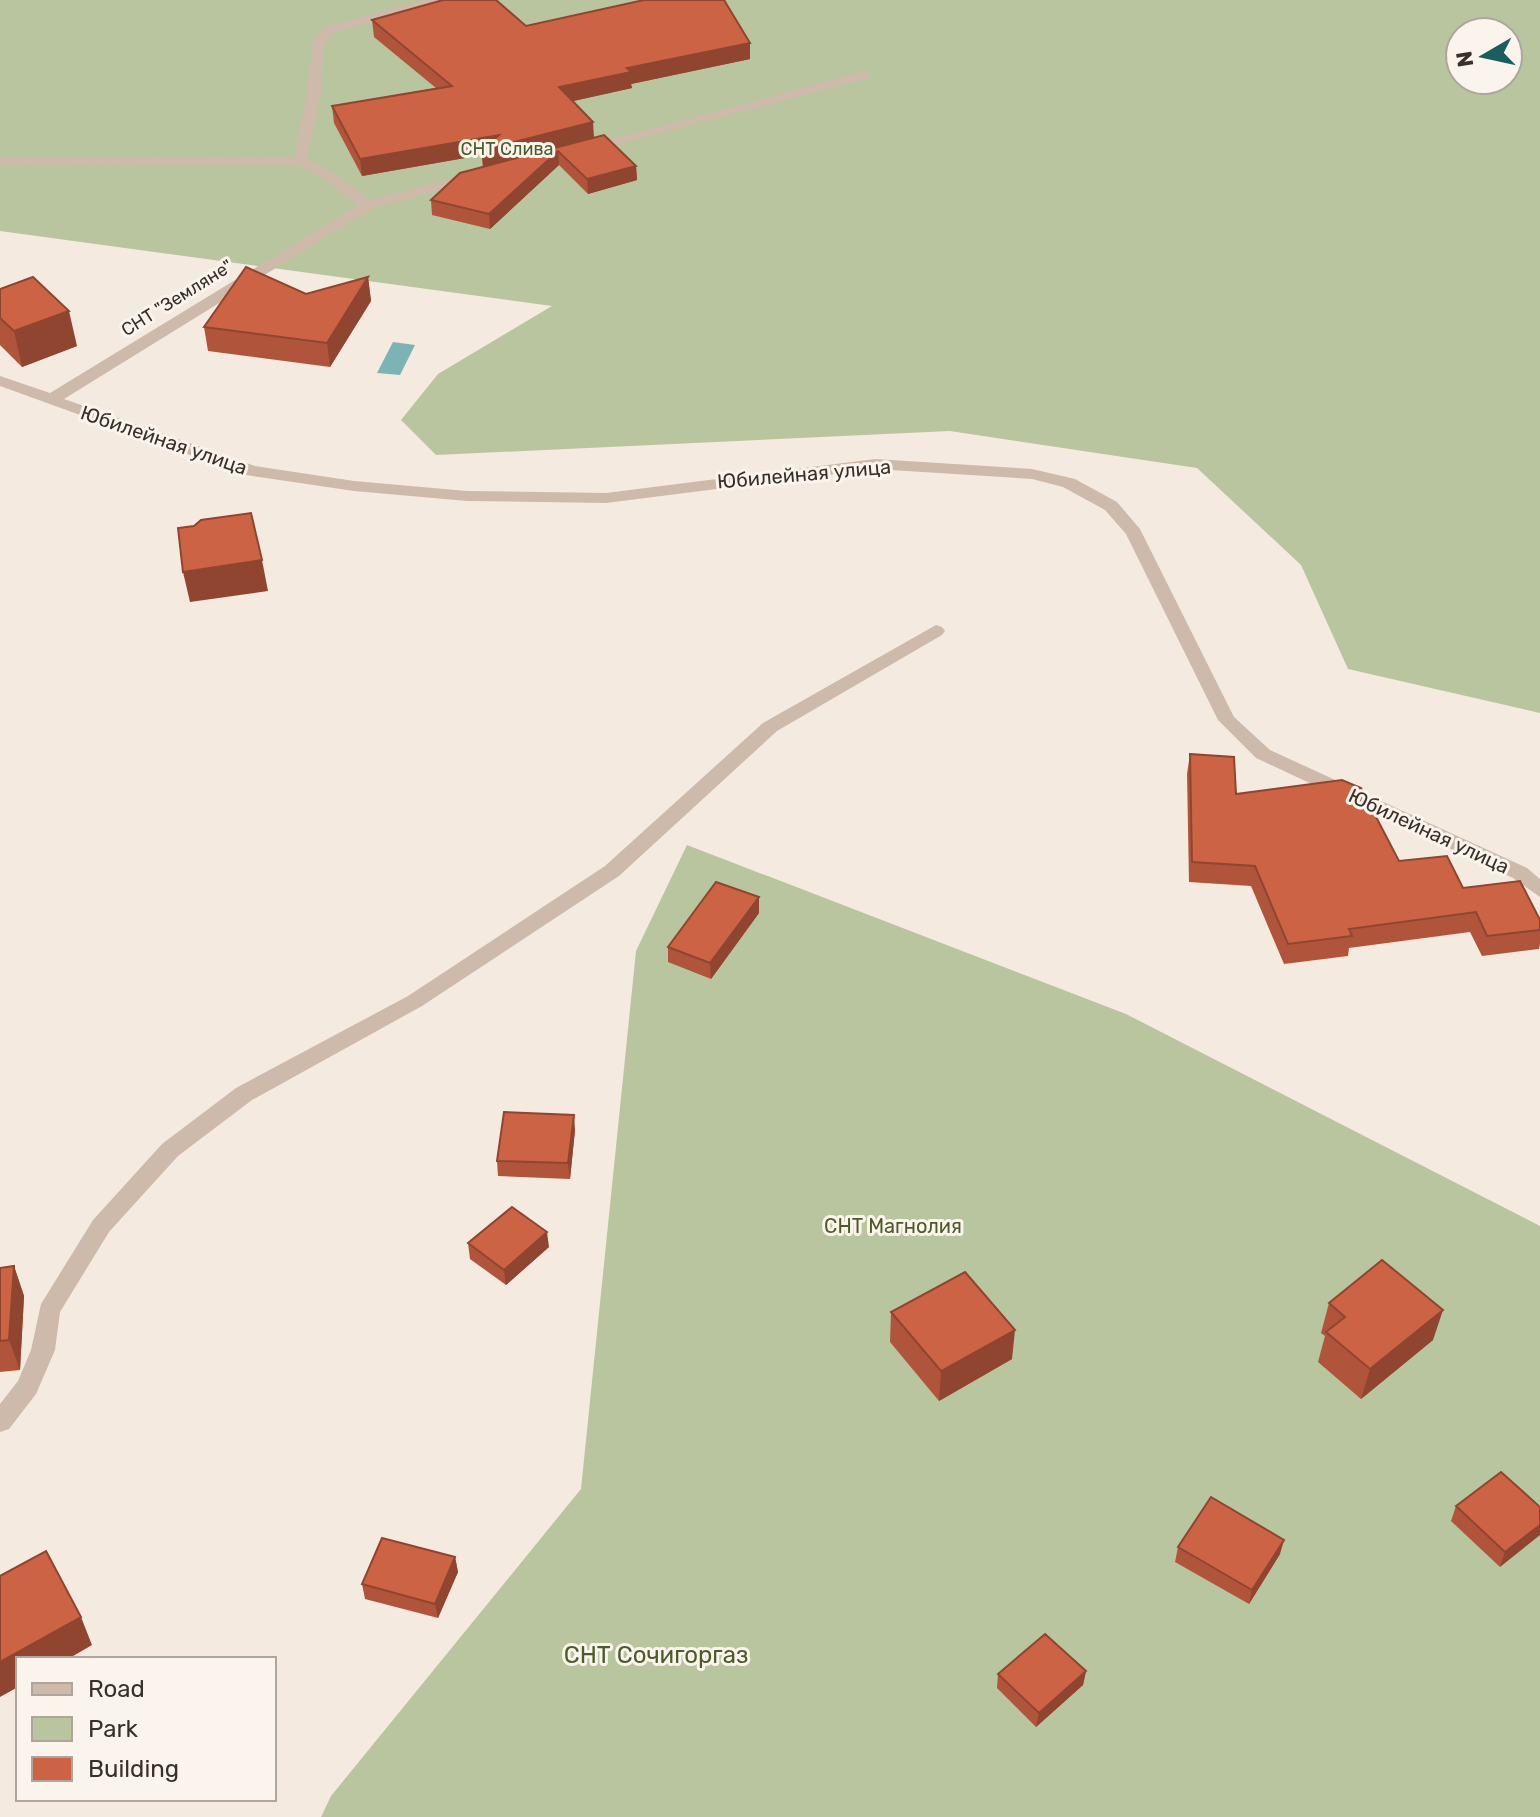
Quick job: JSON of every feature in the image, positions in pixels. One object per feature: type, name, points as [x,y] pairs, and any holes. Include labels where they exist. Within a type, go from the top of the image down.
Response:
[{"type":"street","points":[[300,161],[313,99],[318,43],[330,30],[438,0]]},
{"type":"street","points":[[566,153],[865,75]]},
{"type":"street","points":[[0,162],[300,161],[332,178],[368,205]]},
{"type":"street","name":"СНТ \"Земляне\"","points":[[49,401],[368,205],[490,173]]},
{"type":"street","name":"Юбилейная улица","points":[[0,381],[252,471],[354,486],[467,496],[606,498],[875,464],[1032,474],[1069,483],[1111,506],[1134,533],[1227,720],[1263,754],[1520,873],[1540,890]]},
{"type":"street","points":[[0,1422],[28,1387],[43,1350],[49,1311],[67,1280],[101,1226],[170,1150],[244,1094],[415,1001],[612,871],[770,727],[936,631]]},
{"type":"green space","name":"СНТ Слива","points":[[0,0],[1540,0],[1540,713],[1348,669],[1301,565],[1197,468],[950,431],[436,455],[401,420],[438,374],[552,306],[0,231]]},
{"type":"green space","name":"СНТ Магнолия","points":[[687,845],[1126,1014],[1540,1226],[1540,1817],[321,1817],[331,1796],[581,1489],[636,951]]},
{"type":"water","points":[[393,342],[415,345],[400,375],[377,373]]},
{"type":"building","points":[[443,0],[496,0],[526,26],[644,0],[724,0],[750,43],[627,68],[631,72],[559,87],[593,122],[482,150],[499,135],[360,159],[332,106],[452,86],[372,20]]},
{"type":"building","points":[[604,135],[636,166],[587,179],[558,151],[489,214],[431,200],[460,173]]},
{"type":"building","points":[[246,267],[306,294],[368,277],[327,343],[204,327]]},
{"type":"building","points":[[33,277],[69,311],[14,331],[0,318],[0,289]]},
{"type":"building","points":[[251,513],[262,560],[183,572],[178,528],[194,526],[201,520]]},
{"type":"building","points":[[1190,754],[1234,757],[1236,794],[1342,780],[1361,788],[1399,861],[1447,856],[1463,888],[1520,881],[1540,920],[1540,930],[1487,936],[1476,912],[1349,929],[1352,936],[1288,944],[1255,866],[1192,862]]},
{"type":"building","points":[[716,882],[759,897],[710,963],[668,947]]},
{"type":"building","points":[[504,1112],[574,1115],[568,1163],[497,1161]]},
{"type":"building","points":[[512,1207],[547,1232],[504,1270],[468,1243]]},
{"type":"building","points":[[1382,1260],[1443,1310],[1370,1369],[1326,1332],[1345,1317],[1329,1303]]},
{"type":"building","points":[[14,1266],[9,1340],[0,1341],[0,1268]]},
{"type":"building","points":[[965,1272],[1015,1330],[941,1371],[891,1312]]},
{"type":"building","points":[[1501,1472],[1540,1507],[1540,1525],[1505,1552],[1456,1506]]},
{"type":"building","points":[[1211,1497],[1284,1540],[1252,1590],[1178,1547]]},
{"type":"building","points":[[382,1538],[455,1557],[435,1604],[362,1584]]},
{"type":"building","points":[[46,1551],[81,1617],[0,1662],[0,1576]]},
{"type":"building","points":[[1045,1634],[1086,1671],[1039,1713],[998,1674]]},
{"type":"park label","name":"СНТ Сочигоргаз","points":[[656,1655]]}]
